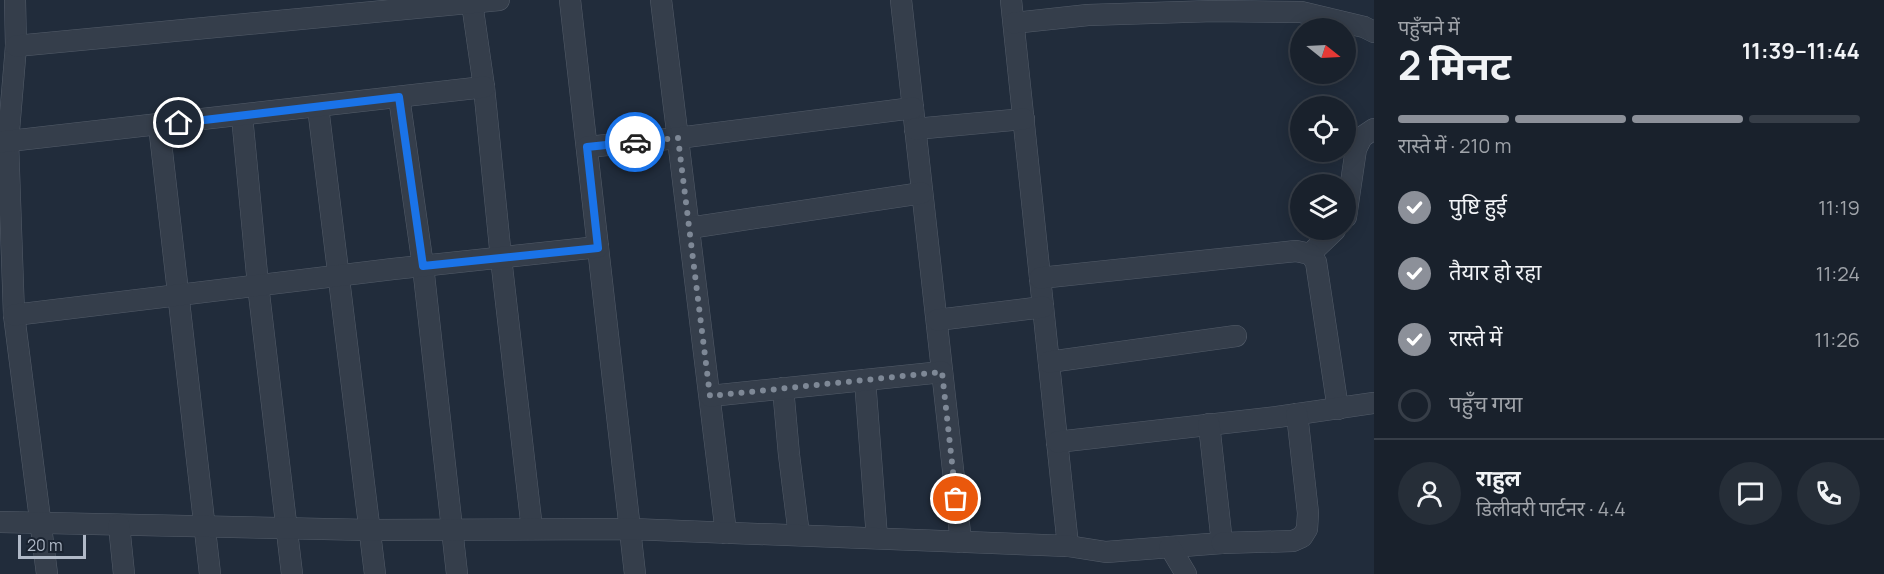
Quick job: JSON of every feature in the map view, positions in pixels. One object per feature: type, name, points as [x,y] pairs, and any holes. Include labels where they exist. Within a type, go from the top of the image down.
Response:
[{"type":"street","points":[[15,0],[16,46],[4,142],[14,315],[47,574]]},
{"type":"street","points":[[16,46],[499,0]]},
{"type":"street","points":[[570,0],[635,574]]},
{"type":"street","points":[[661,0],[726,533]]},
{"type":"street","points":[[901,0],[961,542]]},
{"type":"street","points":[[1011,0],[1068,546]]},
{"type":"street","points":[[472,3],[484,87],[532,529]]},
{"type":"street","points":[[1014,23],[1088,15],[1214,10],[1301,12],[1365,27],[1374,32]]},
{"type":"street","points":[[4,142],[484,87]]},
{"type":"street","points":[[399,97],[423,266],[457,574]]},
{"type":"street","points":[[318,107],[375,574]]},
{"type":"street","points":[[242,116],[258,285],[292,574]]},
{"type":"street","points":[[587,147],[914,118],[1024,119]]},
{"type":"street","points":[[159,125],[210,574]]},
{"type":"street","points":[[1352,174],[1356,149],[1362,137],[1374,129]]},
{"type":"street","points":[[689,228],[922,193]]},
{"type":"street","points":[[1310,254],[1325,240]]},
{"type":"street","points":[[14,315],[423,266],[598,248]]},
{"type":"street","points":[[1040,278],[1296,251],[1310,254],[1316,262],[1338,408]]},
{"type":"street","points":[[937,320],[1043,307]]},
{"type":"street","points":[[1049,362],[1236,336]]},
{"type":"street","points":[[710,396],[942,372]]},
{"type":"street","points":[[865,380],[877,538]]},
{"type":"street","points":[[783,388],[799,535]]},
{"type":"street","points":[[1057,442],[1374,404]]},
{"type":"street","points":[[0,522],[370,530],[631,529],[1068,546],[1106,552],[1222,543],[1293,541],[1302,537],[1307,529],[1308,513],[1297,414]]},
{"type":"street","points":[[1209,424],[1222,543]]},
{"type":"street","points":[[119,525],[124,574]]},
{"type":"street","points":[[1170,547],[1186,574]]},
{"type":"way so far","points":[[635,142],[678,138],[710,396],[942,372],[956,499]]},
{"type":"route","points":[[179,123],[399,97],[423,266],[598,248],[587,147],[635,142]]}]
